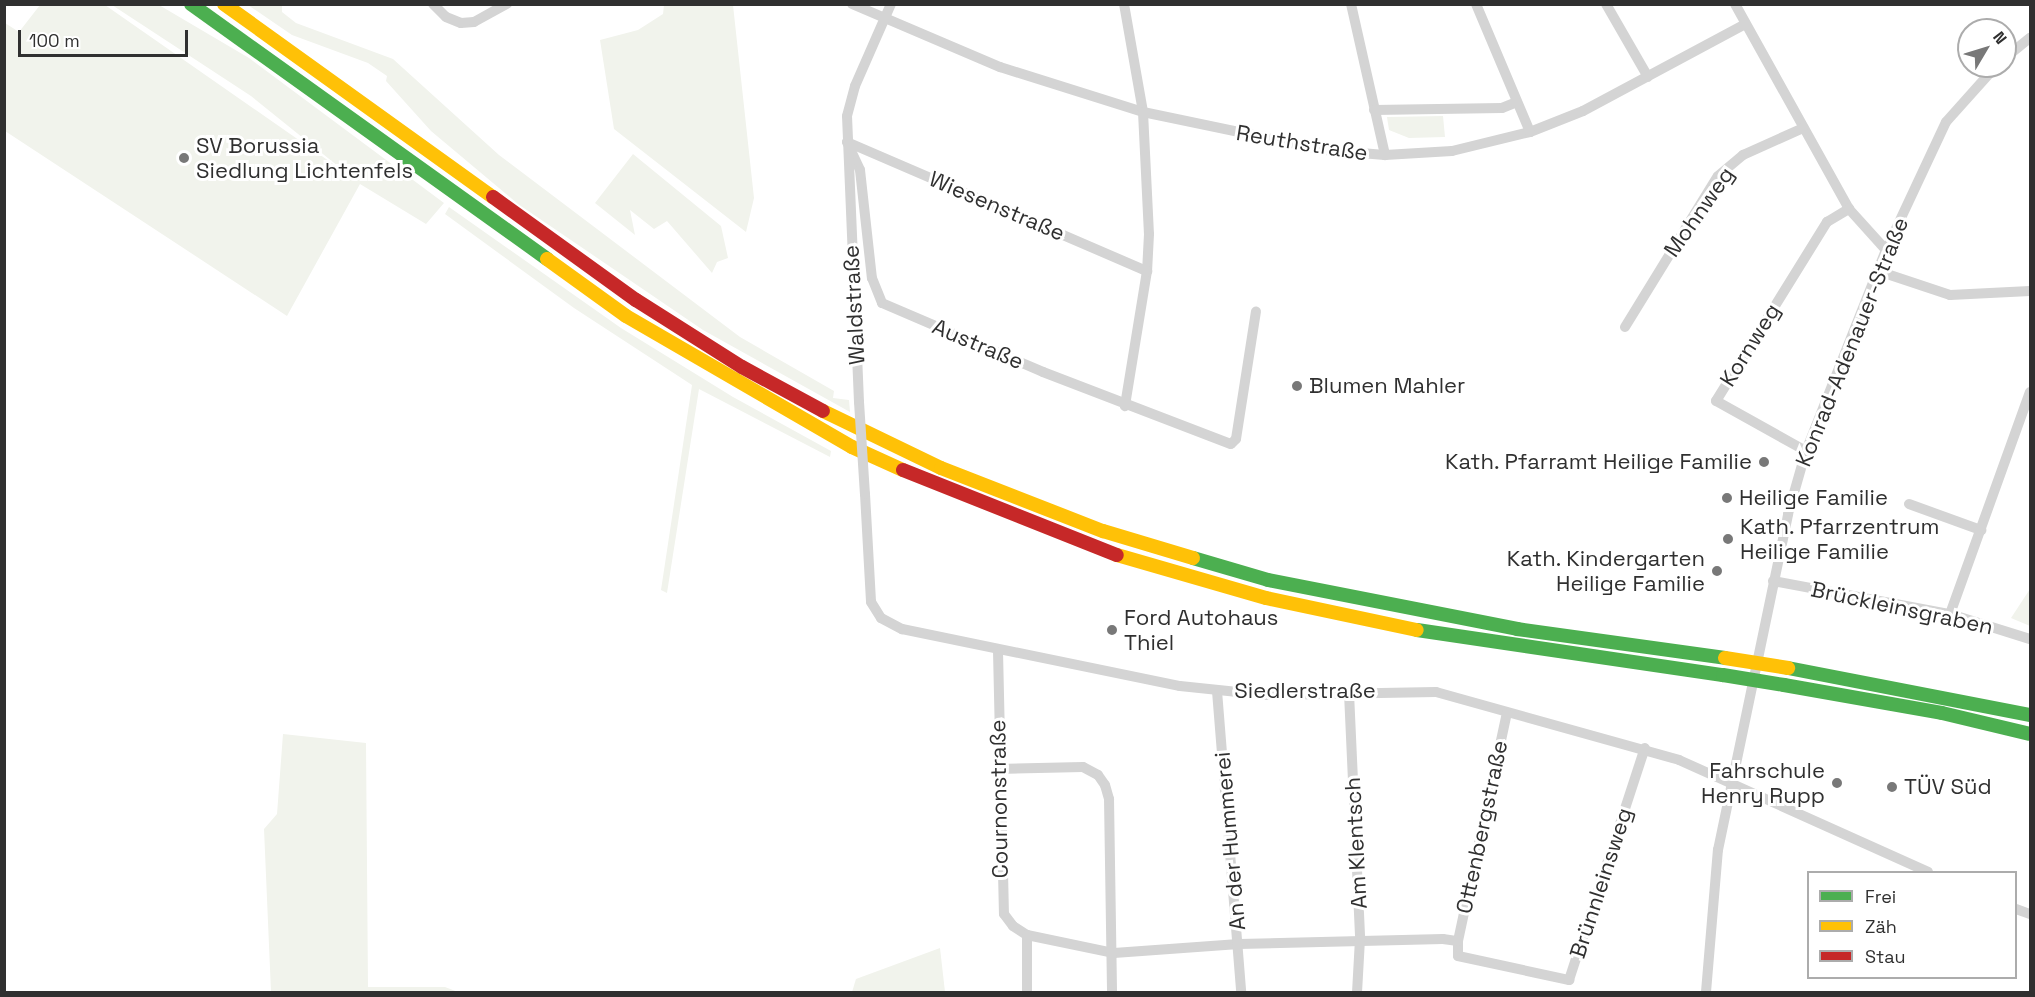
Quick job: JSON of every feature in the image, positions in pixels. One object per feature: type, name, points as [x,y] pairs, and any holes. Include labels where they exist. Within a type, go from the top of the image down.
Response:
[{"type":"highway","points":[[191,4],[281,65],[626,316],[831,435],[937,485],[1104,550],[1266,598],[1429,633],[1784,685],[1942,713],[2031,734]]},
{"type":"highway","points":[[224,4],[636,300],[752,372],[860,431],[941,468],[1103,531],[1280,583],[1518,629],[1788,668],[2031,715]]},
{"type":"street","points":[[433,4],[460,23],[474,22],[507,4]]},
{"type":"street","name":"Reuthstraße","points":[[852,4],[884,20],[1000,67],[1143,112],[1325,150],[1385,155],[1452,152],[1530,132],[1583,111],[1745,24]]},
{"type":"street","name":"Waldstraße","points":[[877,612],[869,590],[847,142],[850,98],[891,4]]},
{"type":"street","points":[[1124,4],[1143,112],[1148,190],[1147,271],[1125,406]]},
{"type":"street","points":[[1351,4],[1385,155]]},
{"type":"street","points":[[1476,4],[1530,132]]},
{"type":"street","points":[[1606,4],[1648,77]]},
{"type":"street","points":[[1735,4],[1849,209],[1886,250]]},
{"type":"street","points":[[2017,49],[2031,38]]},
{"type":"street","name":"Konrad-Adenauer-Straße","points":[[1706,993],[1709,921],[1731,783],[1773,581],[1806,452],[1886,250],[1946,122],[1985,78]]},
{"type":"street","points":[[1374,110],[1502,108],[1517,102]]},
{"type":"street","name":"Mohnweg","points":[[1625,327],[1718,176],[1743,155],[1803,129]]},
{"type":"street","name":"Wiesenstraße","points":[[847,142],[1147,271]]},
{"type":"street","name":"Austraße","points":[[847,142],[860,170],[872,278],[882,303],[1125,406],[1231,444],[1236,439],[1256,312]]},
{"type":"street","name":"Kornweg","points":[[1806,452],[1716,401],[1827,222],[1849,209]]},
{"type":"street","points":[[1878,271],[1950,295],[2031,291]]},
{"type":"street","points":[[1950,614],[2031,392]]},
{"type":"street","points":[[1909,504],[1981,530]]},
{"type":"street","name":"Brückleinsgraben","points":[[1773,581],[1950,614],[2031,639]]},
{"type":"street","name":"Siedlerstraße","points":[[877,612],[902,629],[1125,678],[1217,691],[1267,695],[1436,692],[1579,735],[1645,748],[1731,783],[1924,871]]},
{"type":"street","name":"Cournonstraße","points":[[998,651],[1001,902],[1008,921],[1028,935],[1114,953],[1239,944],[1360,939],[1458,941]]},
{"type":"street","name":"An der Hummerei","points":[[1217,691],[1239,944],[1241,993]]},
{"type":"street","name":"Am Klentsch","points":[[1349,693],[1360,939],[1357,993]]},
{"type":"street","name":"Ottenbergstraße","points":[[1458,956],[1458,941],[1507,713]]},
{"type":"street","name":"Brünnleinsweg","points":[[1458,956],[1569,980],[1645,748]]},
{"type":"street","points":[[998,769],[1083,767],[1098,775],[1105,785],[1109,799],[1114,953],[1112,993]]},
{"type":"street","points":[[1026,993],[1028,935]]},
{"type":"shaded area","name":"SV Borussia Siedlung Lichtenfels","points":[[40,5],[105,5],[349,175],[251,96],[112,5],[159,5],[249,58],[444,203],[426,224],[360,184],[287,316],[5,131],[5,23],[19,32]]},
{"type":"shaded area","points":[[248,5],[282,5],[282,12],[296,23],[393,59],[499,155],[740,337],[834,391],[833,398],[849,400],[850,412],[703,330],[518,204],[431,131],[386,81],[387,76],[368,63],[292,35]]},
{"type":"shaded area","points":[[664,5],[733,5],[754,198],[746,232],[614,129],[600,40],[638,30],[663,14]]},
{"type":"shaded area","points":[[1443,116],[1445,137],[1409,138],[1389,130],[1387,117]]},
{"type":"shaded area","points":[[633,154],[721,226],[728,258],[717,262],[712,273],[667,221],[654,229],[630,210],[635,235],[595,203]]},
{"type":"shaded area","points":[[449,207],[621,328],[733,397],[831,451],[830,457],[699,389],[667,593],[661,590],[692,385],[574,308],[445,214]]},
{"type":"shaded area","points":[[2030,589],[2030,626],[2011,618]]},
{"type":"shaded area","points":[[283,734],[366,743],[368,987],[445,987],[458,992],[271,992],[264,829],[277,814]]},
{"type":"shaded area","points":[[940,948],[945,992],[852,992],[856,979]]},
{"type":"traffic: fast","points":[[191,4],[547,259]]},
{"type":"traffic: fast","points":[[1193,558],[1268,580],[1517,629],[1725,658]]},
{"type":"traffic: fast","points":[[1417,630],[1723,675]]},
{"type":"traffic: fast","points":[[1788,668],[2030,715]]},
{"type":"traffic: fast","points":[[1723,675],[1784,685]]},
{"type":"traffic: fast","points":[[1784,685],[1942,713],[2030,734]]},
{"type":"traffic: slow","points":[[224,4],[493,197]]},
{"type":"traffic: slow","points":[[547,259],[626,316],[852,447],[903,470]]},
{"type":"traffic: slow","points":[[823,411],[941,468],[1103,531],[1193,558]]},
{"type":"traffic: slow","points":[[1117,555],[1266,598],[1417,630]]},
{"type":"traffic: slow","points":[[1725,658],[1788,668]]},
{"type":"traffic: jam","points":[[493,197],[636,300],[742,367],[823,411]]},
{"type":"traffic: jam","points":[[903,470],[1117,555]]},
{"type":"place","name":"SV Borussia Siedlung Lichtenfels","points":[[184,158]]},
{"type":"place","name":"Blumen Mahler","points":[[1297,386]]},
{"type":"place","name":"Kath. Pfarramt Heilige Familie","points":[[1764,462]]},
{"type":"place","name":"Heilige Familie","points":[[1727,498]]},
{"type":"place","name":"Kath. Pfarrzentrum Heilige Familie","points":[[1728,539]]},
{"type":"place","name":"Kath. Kindergarten Heilige Familie","points":[[1717,571]]},
{"type":"place","name":"Ford Autohaus Thiel","points":[[1112,630]]},
{"type":"place","name":"Fahrschule Henry Rupp","points":[[1837,783]]},
{"type":"place","name":"TÜV Süd","points":[[1892,787]]}]
